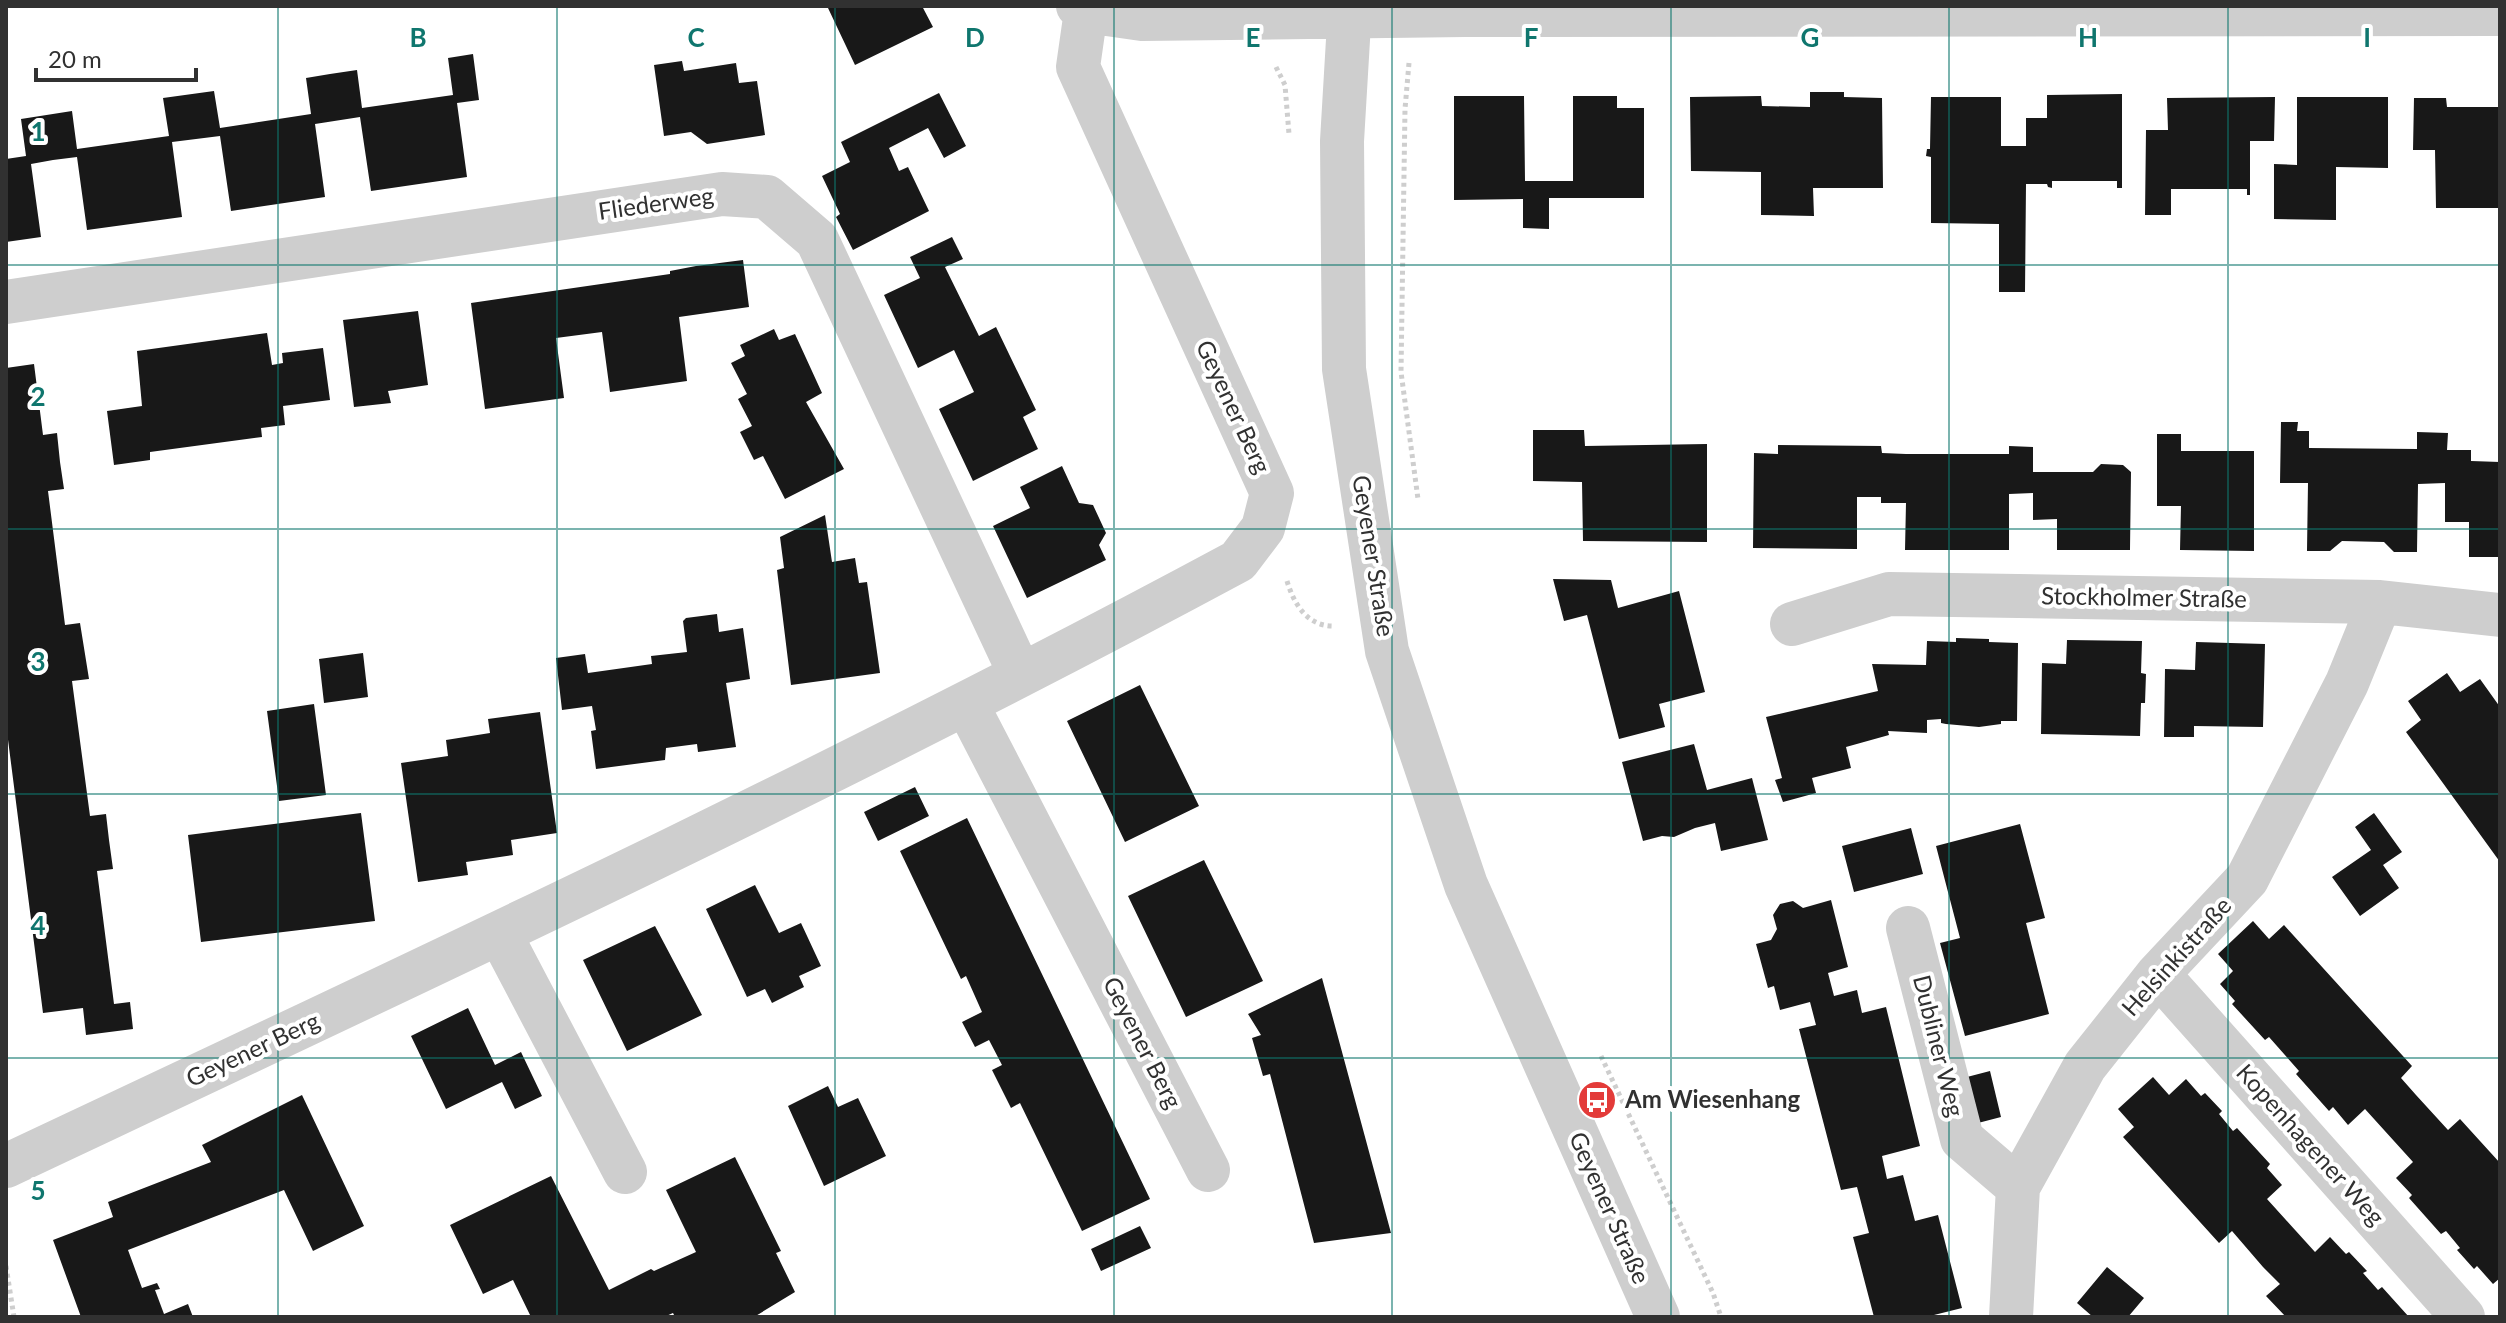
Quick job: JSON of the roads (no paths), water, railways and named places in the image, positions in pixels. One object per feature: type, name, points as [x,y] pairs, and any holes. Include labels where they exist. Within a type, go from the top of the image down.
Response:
[{"type":"street","points":[[1082,8],[1142,19],[1350,11],[1413,16],[2056,9],[2500,14]]},
{"type":"street","name":"Geyener Berg","points":[[6,1166],[500,934],[966,703],[1238,561],[1263,528],[1272,493],[1078,67],[1082,8]]},
{"type":"street","name":"Geyener Straße","points":[[1350,11],[1342,141],[1344,369],[1387,651],[1466,885],[1658,1317]]},
{"type":"street","name":"Fliederweg","points":[[6,302],[722,194],[767,197],[817,240],[1020,674]]},
{"type":"street","name":"Stockholmer Straße","points":[[1792,624],[1889,594],[2380,602],[2496,621]]},
{"type":"street","name":"Helsinkistraße","points":[[2011,1317],[2018,1187],[2085,1066],[2158,974],[2247,879],[2347,683],[2380,602]]},
{"type":"street","name":"Geyener Berg","points":[[966,703],[1208,1170]]},
{"type":"street","name":"Dubliner Weg","points":[[1908,928],[1962,1139],[2018,1187]]},
{"type":"street","points":[[500,934],[625,1172]]},
{"type":"street","name":"Kopenhagener Weg","points":[[2158,974],[2463,1317]]},
{"type":"place","name":"Am Wiesenhang","points":[[1597,1100]]}]
